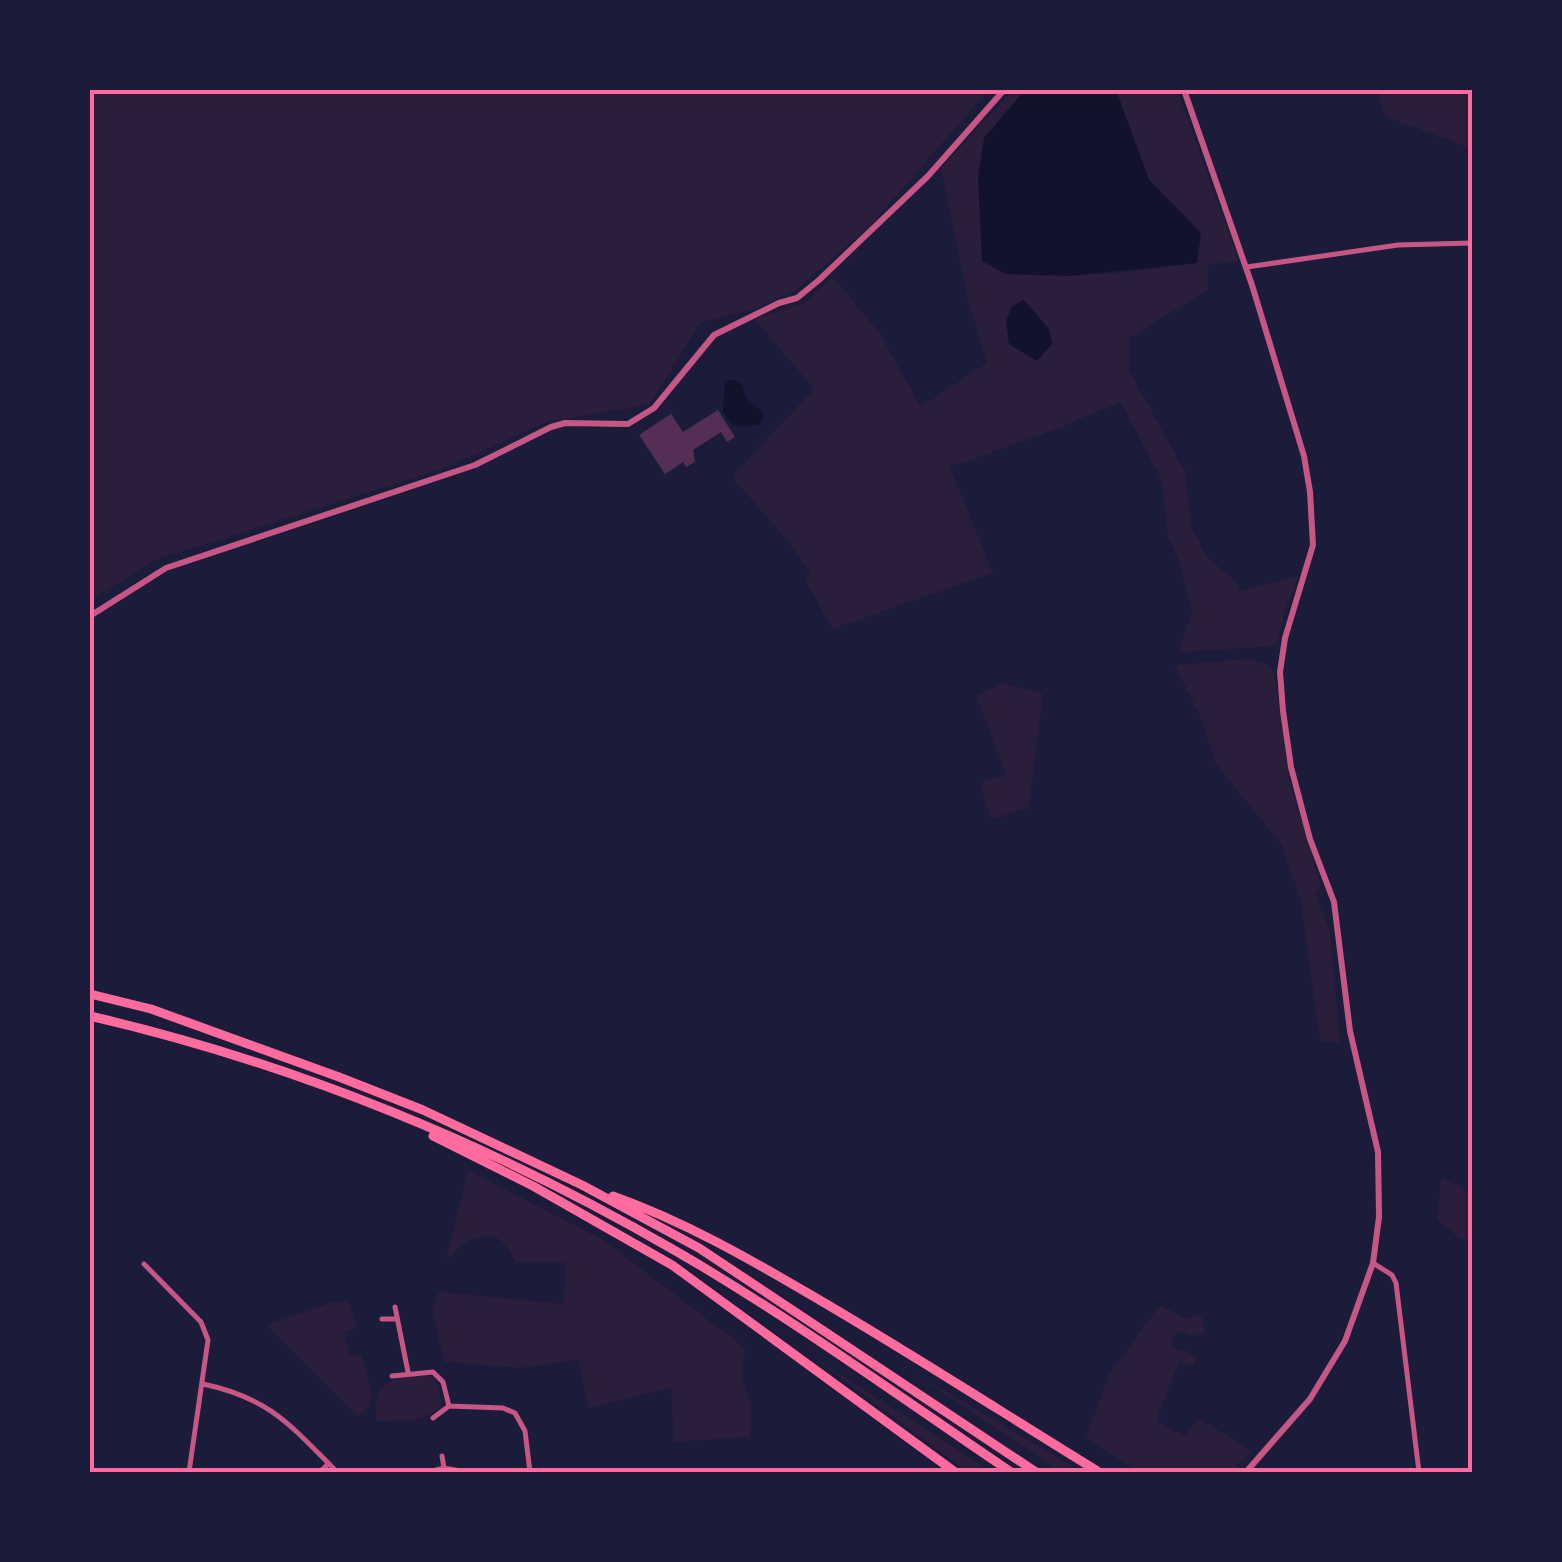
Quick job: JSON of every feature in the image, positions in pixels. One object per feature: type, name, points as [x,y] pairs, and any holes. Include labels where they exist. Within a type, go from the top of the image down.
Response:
[{"type":"highway","points":[[90,994],[151,1009],[339,1077],[423,1110],[582,1184],[699,1248],[1036,1472]]},
{"type":"highway","points":[[90,1016],[146,1029],[285,1073],[518,1168],[675,1250],[1011,1472]]},
{"type":"highway","points":[[388,1112],[533,1186],[672,1265],[955,1472]]},
{"type":"highway","points":[[582,1184],[650,1210],[757,1264],[1098,1472]]},
{"type":"street","points":[[90,616],[166,568],[475,465],[551,427],[565,423],[628,424],[654,408],[714,335],[797,298],[819,280],[928,176],[1004,90]]},
{"type":"street","points":[[1184,90],[1298,428],[1310,492],[1312,545],[1284,638],[1280,672],[1283,711],[1291,767],[1310,839],[1334,902],[1350,1030],[1378,1152],[1379,1217],[1373,1263],[1345,1342],[1310,1399],[1246,1472]]},
{"type":"street","points":[[1246,267],[1398,245],[1472,243]]},
{"type":"street","points":[[1373,1263],[1392,1275],[1396,1283],[1419,1472]]},
{"type":"street","points":[[144,1264],[201,1322],[208,1340],[189,1472]]},
{"type":"street","points":[[395,1308],[408,1373]]},
{"type":"street","points":[[382,1319],[396,1319]]},
{"type":"street","points":[[392,1376],[428,1371],[438,1375],[449,1406]]},
{"type":"street","points":[[203,1384],[229,1389],[263,1404],[337,1472]]},
{"type":"street","points":[[432,1418],[449,1406],[515,1412],[525,1431],[530,1472]]},
{"type":"street","points":[[442,1456],[444,1468]]},
{"type":"street","points":[[320,1472],[328,1464]]},
{"type":"street","points":[[432,1471],[444,1468],[466,1472]]},
{"type":"shaded area","points":[[90,90],[988,90],[870,226],[796,290],[760,307],[700,323],[650,404],[543,423],[450,466],[155,560],[90,601]]},
{"type":"shaded area","points":[[1013,90],[1025,90],[984,138],[1006,274],[1111,274],[1197,263],[1201,233],[1149,180],[1116,90],[1177,90],[1239,261],[1208,265],[1208,290],[1129,338],[1129,370],[1185,472],[1192,529],[1208,558],[1236,581],[1239,591],[1299,576],[1276,646],[1178,652],[1192,612],[1180,563],[1168,537],[1162,481],[1121,402],[950,467],[993,573],[832,629],[805,579],[810,573],[732,477],[814,389],[755,319],[805,303],[833,277],[878,331],[921,407],[987,363],[968,300],[941,168]]},
{"type":"shaded area","points":[[1025,90],[1116,90],[1149,180],[1201,233],[1197,263],[1068,276],[1006,274],[982,261],[978,177],[984,138]]},
{"type":"shaded area","points":[[1377,90],[1472,90],[1472,149],[1385,116]]},
{"type":"shaded area","points":[[1024,300],[1049,329],[1052,344],[1037,361],[1009,344],[1006,321],[1012,306]]},
{"type":"shaded area","points":[[734,379],[742,384],[746,398],[764,414],[760,424],[732,425],[723,412],[725,382]]},
{"type":"shaded area","points":[[1248,659],[1271,666],[1274,673],[1289,779],[1321,888],[1315,893],[1330,932],[1340,1043],[1320,1041],[1301,901],[1282,845],[1216,764],[1200,716],[1175,665]]},
{"type":"shaded area","points":[[1004,683],[1043,694],[1029,807],[991,820],[980,784],[1006,774],[976,695]]},
{"type":"shaded area","points":[[468,1170],[603,1240],[745,1348],[742,1378],[751,1402],[750,1437],[674,1442],[671,1387],[589,1408],[578,1360],[519,1368],[444,1362],[432,1309],[439,1292],[564,1304],[565,1263],[515,1262],[493,1236],[470,1240],[446,1261]]},
{"type":"shaded area","points":[[1441,1178],[1462,1187],[1472,1197],[1472,1242],[1458,1237],[1437,1220]]},
{"type":"shaded area","points":[[348,1301],[357,1328],[344,1332],[350,1356],[361,1354],[372,1392],[370,1406],[358,1416],[267,1325],[330,1303]]},
{"type":"shaded area","points":[[1160,1305],[1185,1318],[1202,1316],[1205,1334],[1192,1336],[1177,1330],[1170,1346],[1197,1356],[1194,1366],[1179,1362],[1156,1421],[1184,1436],[1199,1418],[1252,1452],[1229,1472],[1139,1472],[1086,1437],[1109,1375]]},
{"type":"shaded area","points":[[806,1352],[967,1456],[990,1472],[968,1472]]},
{"type":"shaded area","points":[[908,1369],[1082,1472],[1060,1472]]},
{"type":"shaded area","points":[[428,1375],[437,1384],[442,1405],[420,1418],[376,1421],[378,1397],[387,1383]]},
{"type":"building","points":[[718,410],[735,437],[727,442],[721,432],[693,450],[695,462],[686,467],[683,462],[665,474],[639,435],[671,414],[683,432]]}]
